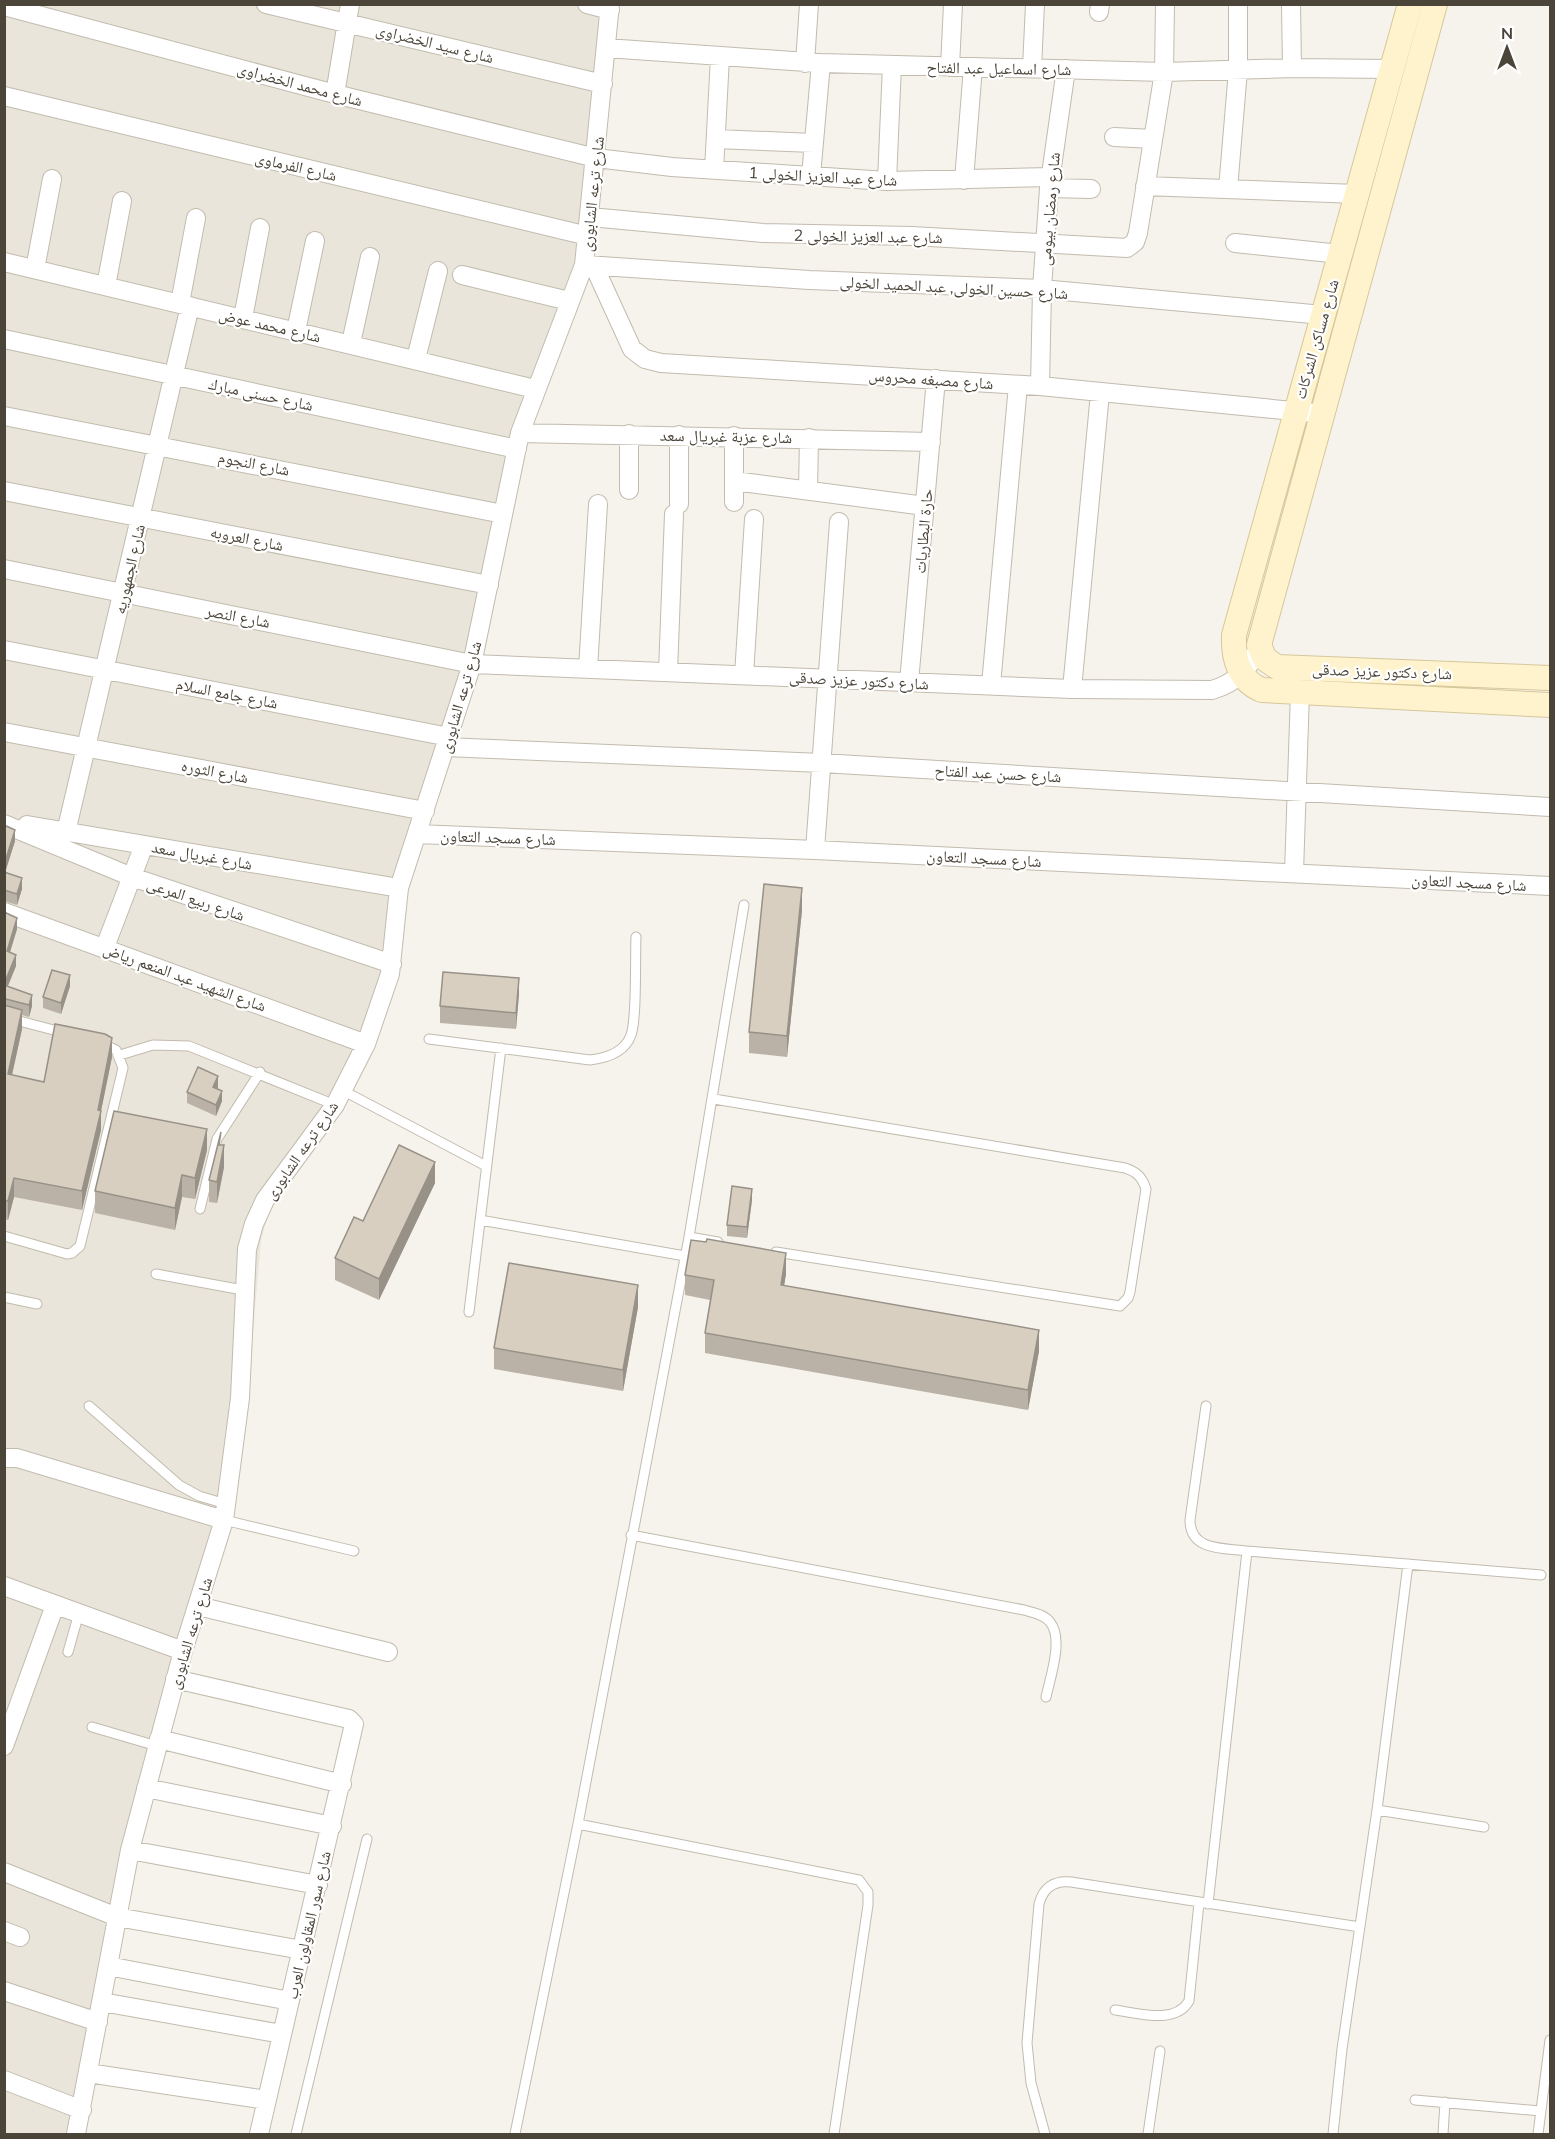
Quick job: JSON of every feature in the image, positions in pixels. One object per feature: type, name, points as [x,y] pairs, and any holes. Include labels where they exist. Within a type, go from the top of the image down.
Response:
[{"type":"street","name":"شارع سيد الخضراوى","points":[[266,4],[348,13],[603,84]]},
{"type":"street","points":[[587,4],[610,7]]},
{"type":"street","points":[[808,4],[813,63],[814,143],[811,176]]},
{"type":"street","points":[[950,67],[953,4]]},
{"type":"street","points":[[1032,68],[1035,4]]},
{"type":"street","points":[[1165,4],[1164,72],[1145,186],[1357,194]]},
{"type":"street","points":[[1228,189],[1238,70],[1238,4]]},
{"type":"street","points":[[1291,4],[1292,68]]},
{"type":"street","name":"شارع مساكن الشركات","points":[[1242,674],[1235,656],[1234,635],[1410,4]]},
{"type":"street","name":"شارع مساكن الشركات","points":[[1259,645],[1435,4]]},
{"type":"street","name":"شارع محمد الخضراوى","points":[[4,6],[335,94],[596,158]]},
{"type":"street","name":"شارع ترعه الشابورى","points":[[76,2134],[130,1850],[175,1679],[225,1512],[240,1398],[243,1290],[247,1249],[254,1224],[265,1200],[339,1098],[366,1044],[392,964],[399,888],[472,663],[519,441],[535,388],[569,301],[589,265],[588,236],[610,7]]},
{"type":"street","points":[[335,94],[348,13]]},
{"type":"street","name":"شارع اسماعيل عبد الفتاح","points":[[606,48],[813,63],[950,67],[1164,72],[1292,68],[1392,69]]},
{"type":"street","points":[[714,170],[720,57]]},
{"type":"street","points":[[886,181],[892,65]]},
{"type":"street","points":[[964,180],[973,67]]},
{"type":"street","name":"شارع رمضان بيومى","points":[[1040,386],[1045,243],[1050,183],[1066,69]]},
{"type":"street","name":"شارع الفرماوى","points":[[4,96],[588,236]]},
{"type":"street","points":[[1114,137],[1153,139]]},
{"type":"street","points":[[716,139],[814,143]]},
{"type":"street","name":"شارع عبد العزيز الخولى 1","points":[[596,158],[714,170],[886,181],[964,180],[1050,183],[1091,189]]},
{"type":"street","points":[[35,269],[52,179]]},
{"type":"street","name":"شارع عبد العزيز الخولى 2","points":[[590,217],[763,233],[912,236],[1127,248],[1135,242],[1138,233],[1145,186]]},
{"type":"street","points":[[106,286],[122,201]]},
{"type":"street","name":"شارع الجمهوريه","points":[[66,832],[174,375],[196,218]]},
{"type":"street","points":[[243,318],[260,228]]},
{"type":"street","points":[[296,331],[315,241]]},
{"type":"street","points":[[1235,243],[1340,254]]},
{"type":"street","points":[[351,344],[370,257]]},
{"type":"street","name":"شارع محمد عوض","points":[[4,262],[535,388]]},
{"type":"street","name":"شارع مصبغه محروس","points":[[589,265],[632,349],[645,359],[661,363],[1040,386],[1324,414]]},
{"type":"street","name":"شارع حسين الخولى, عبد الحميد الخولى","points":[[589,265],[809,280],[1042,289],[1323,315]]},
{"type":"street","points":[[416,359],[438,271]]},
{"type":"street","points":[[462,275],[569,301]]},
{"type":"street","name":"شارع حسنى مبارك","points":[[4,339],[174,375],[519,441]]},
{"type":"street","name":"حارة البطاريات","points":[[909,682],[936,379]]},
{"type":"street","points":[[991,685],[1018,385]]},
{"type":"street","points":[[1072,689],[1100,393]]},
{"type":"street","name":"شارع النجوم","points":[[4,416],[158,444],[503,514]]},
{"type":"street","points":[[629,434],[629,490]]},
{"type":"street","name":"شارع عزبة غبريال سعد","points":[[519,441],[629,434],[931,442]]},
{"type":"street","points":[[668,672],[679,435]]},
{"type":"street","points":[[734,436],[734,502]]},
{"type":"street","points":[[808,490],[809,438]]},
{"type":"street","points":[[734,482],[925,506]]},
{"type":"street","name":"شارع العروبه","points":[[4,491],[489,585]]},
{"type":"street","points":[[588,669],[598,504]]},
{"type":"street","points":[[744,675],[754,519]]},
{"type":"street","points":[[815,850],[839,522]]},
{"type":"street","name":"شارع النصر","points":[[4,569],[472,663]]},
{"type":"street","name":"شارع دكتور عزيز صدقى","points":[[472,663],[1072,689],[1212,690],[1223,687],[1242,674],[1250,665],[1259,645]]},
{"type":"street","name":"شارع دكتور عزيز صدقى","points":[[1259,645],[1265,659],[1277,667],[1551,678]]},
{"type":"street","name":"شارع جامع السلام","points":[[4,650],[105,669],[448,742]]},
{"type":"street","name":"شارع دكتور عزيز صدقى","points":[[1242,674],[1250,684],[1262,690],[1551,705]]},
{"type":"street","points":[[1294,873],[1300,692]]},
{"type":"street","name":"شارع الثوره","points":[[4,732],[425,811]]},
{"type":"street","name":"شارع حسن عبد الفتاح","points":[[448,742],[1551,807]]},
{"type":"street","name":"شارع غبريال سعد","points":[[4,823],[399,888]]},
{"type":"street","name":"شارع ربيع المرعى","points":[[4,823],[132,877],[392,964]]},
{"type":"street","name":"شارع مسجد التعاون","points":[[417,834],[815,850],[1551,886]]},
{"type":"street","points":[[105,947],[144,845]]},
{"type":"street","name":"شارع الشهيد عبد المنعم رياض","points":[[4,912],[366,1044]]},
{"type":"street","points":[[4,1458],[17,1458],[225,1512]]},
{"type":"street","points":[[4,1586],[183,1652]]},
{"type":"street","points":[[4,1746],[55,1605]]},
{"type":"street","points":[[198,1606],[388,1652]]},
{"type":"street","name":"شارع سور المقاولون العرب","points":[[175,1679],[349,1719],[355,1727],[259,2134]]},
{"type":"street","points":[[158,1743],[342,1784]]},
{"type":"street","points":[[146,1788],[332,1826]]},
{"type":"street","points":[[130,1850],[318,1885]]},
{"type":"street","points":[[4,1872],[117,1917],[302,1950]]},
{"type":"street","points":[[108,1966],[290,2001]]},
{"type":"street","points":[[4,1991],[98,2022]]},
{"type":"street","points":[[102,2002],[282,2034]]},
{"type":"street","points":[[88,2073],[267,2100]]},
{"type":"street","points":[[4,2080],[81,2110]]},
{"type":"lane","points":[[515,2134],[578,1824],[631,1534],[686,1256],[714,1099],[744,905]]},
{"type":"lane","points":[[429,1038],[590,1060],[609,1056],[617,1052],[632,1032],[636,937]]},
{"type":"lane","points":[[4,1017],[73,1035]]},
{"type":"lane","points":[[4,1236],[67,1254],[80,1246],[122,1075],[120,1055],[111,1047],[94,1041]]},
{"type":"lane","points":[[120,1055],[153,1045],[189,1046],[339,1098],[486,1166]]},
{"type":"lane","points":[[469,1312],[501,1048]]},
{"type":"lane","points":[[200,1209],[217,1139],[260,1072]]},
{"type":"lane","points":[[714,1099],[1125,1168],[1135,1171],[1143,1179],[1146,1189],[1130,1292],[1125,1302],[1119,1306],[760,1249]]},
{"type":"lane","points":[[480,1220],[686,1256]]},
{"type":"lane","points":[[689,1238],[724,1243]]},
{"type":"lane","points":[[156,1274],[243,1290]]},
{"type":"lane","points":[[4,1297],[37,1304]]},
{"type":"lane","points":[[89,1406],[179,1485],[225,1512],[354,1551]]},
{"type":"lane","points":[[1206,1406],[1190,1527],[1195,1539],[1207,1546],[1541,1575]]},
{"type":"lane","points":[[631,1534],[1024,1610],[1044,1616],[1052,1623],[1056,1642],[1047,1697]]},
{"type":"lane","points":[[1115,2010],[1168,2016],[1186,2006],[1189,2001],[1247,1551]]},
{"type":"lane","points":[[1333,2134],[1342,2049],[1377,1810],[1408,1564]]},
{"type":"lane","points":[[68,1652],[79,1613]]},
{"type":"lane","points":[[92,1726],[158,1743]]},
{"type":"lane","points":[[1377,1810],[1484,1827]]},
{"type":"lane","points":[[578,1824],[859,1880],[868,1892],[868,1905],[834,2134]]},
{"type":"lane","points":[[296,2134],[367,1839]]},
{"type":"lane","points":[[1045,2134],[1031,2083],[1027,2043],[1039,1904],[1044,1891],[1056,1883],[1064,1881],[1360,1928]]},
{"type":"lane","points":[[1538,2134],[1551,2040]]},
{"type":"lane","points":[[1148,2134],[1160,2051]]},
{"type":"lane","points":[[1415,2100],[1540,2111]]},
{"type":"lane","points":[[1443,2134],[1445,2102]]},
{"type":"shaded area","points":[[5,5],[613,5],[599,198],[524,455],[407,884],[397,965],[329,1129],[305,1154],[270,1207],[261,1240],[248,1389],[226,1542],[161,1757],[130,1894],[82,2134],[5,2134]]},
{"type":"building","points":[[4,825],[15,830],[4,865]]},
{"type":"building","points":[[4,872],[22,878],[17,894],[4,890]]},
{"type":"building","points":[[764,884],[802,888],[787,1036],[749,1032]]},
{"type":"building","points":[[4,912],[17,918],[7,951],[16,955],[4,984]]},
{"type":"building","points":[[52,970],[70,975],[61,1003],[43,997]]},
{"type":"building","points":[[443,972],[519,978],[516,1013],[440,1006]]},
{"type":"building","points":[[4,985],[32,995],[29,1005],[4,1000]]},
{"type":"building","points":[[4,1005],[22,1010],[8,1074],[44,1082],[55,1024],[105,1034],[112,1038],[98,1110],[101,1111],[82,1191],[14,1178],[8,1201],[4,1201]]},
{"type":"building","points":[[198,1067],[218,1076],[213,1087],[222,1091],[216,1105],[187,1092]]},
{"type":"building","points":[[114,1111],[207,1129],[195,1178],[182,1175],[175,1208],[95,1191]]},
{"type":"building","points":[[221,1132],[219,1145],[224,1145],[217,1182],[209,1180]]},
{"type":"building","points":[[399,1145],[435,1162],[379,1279],[335,1258],[354,1217],[363,1221]]},
{"type":"building","points":[[732,1186],[752,1189],[747,1227],[727,1225]]},
{"type":"building","points":[[707,1239],[786,1253],[781,1285],[1039,1330],[1028,1390],[705,1333],[714,1280],[685,1275],[691,1240],[706,1242]]},
{"type":"building","points":[[509,1263],[638,1285],[623,1370],[494,1348]]}]
